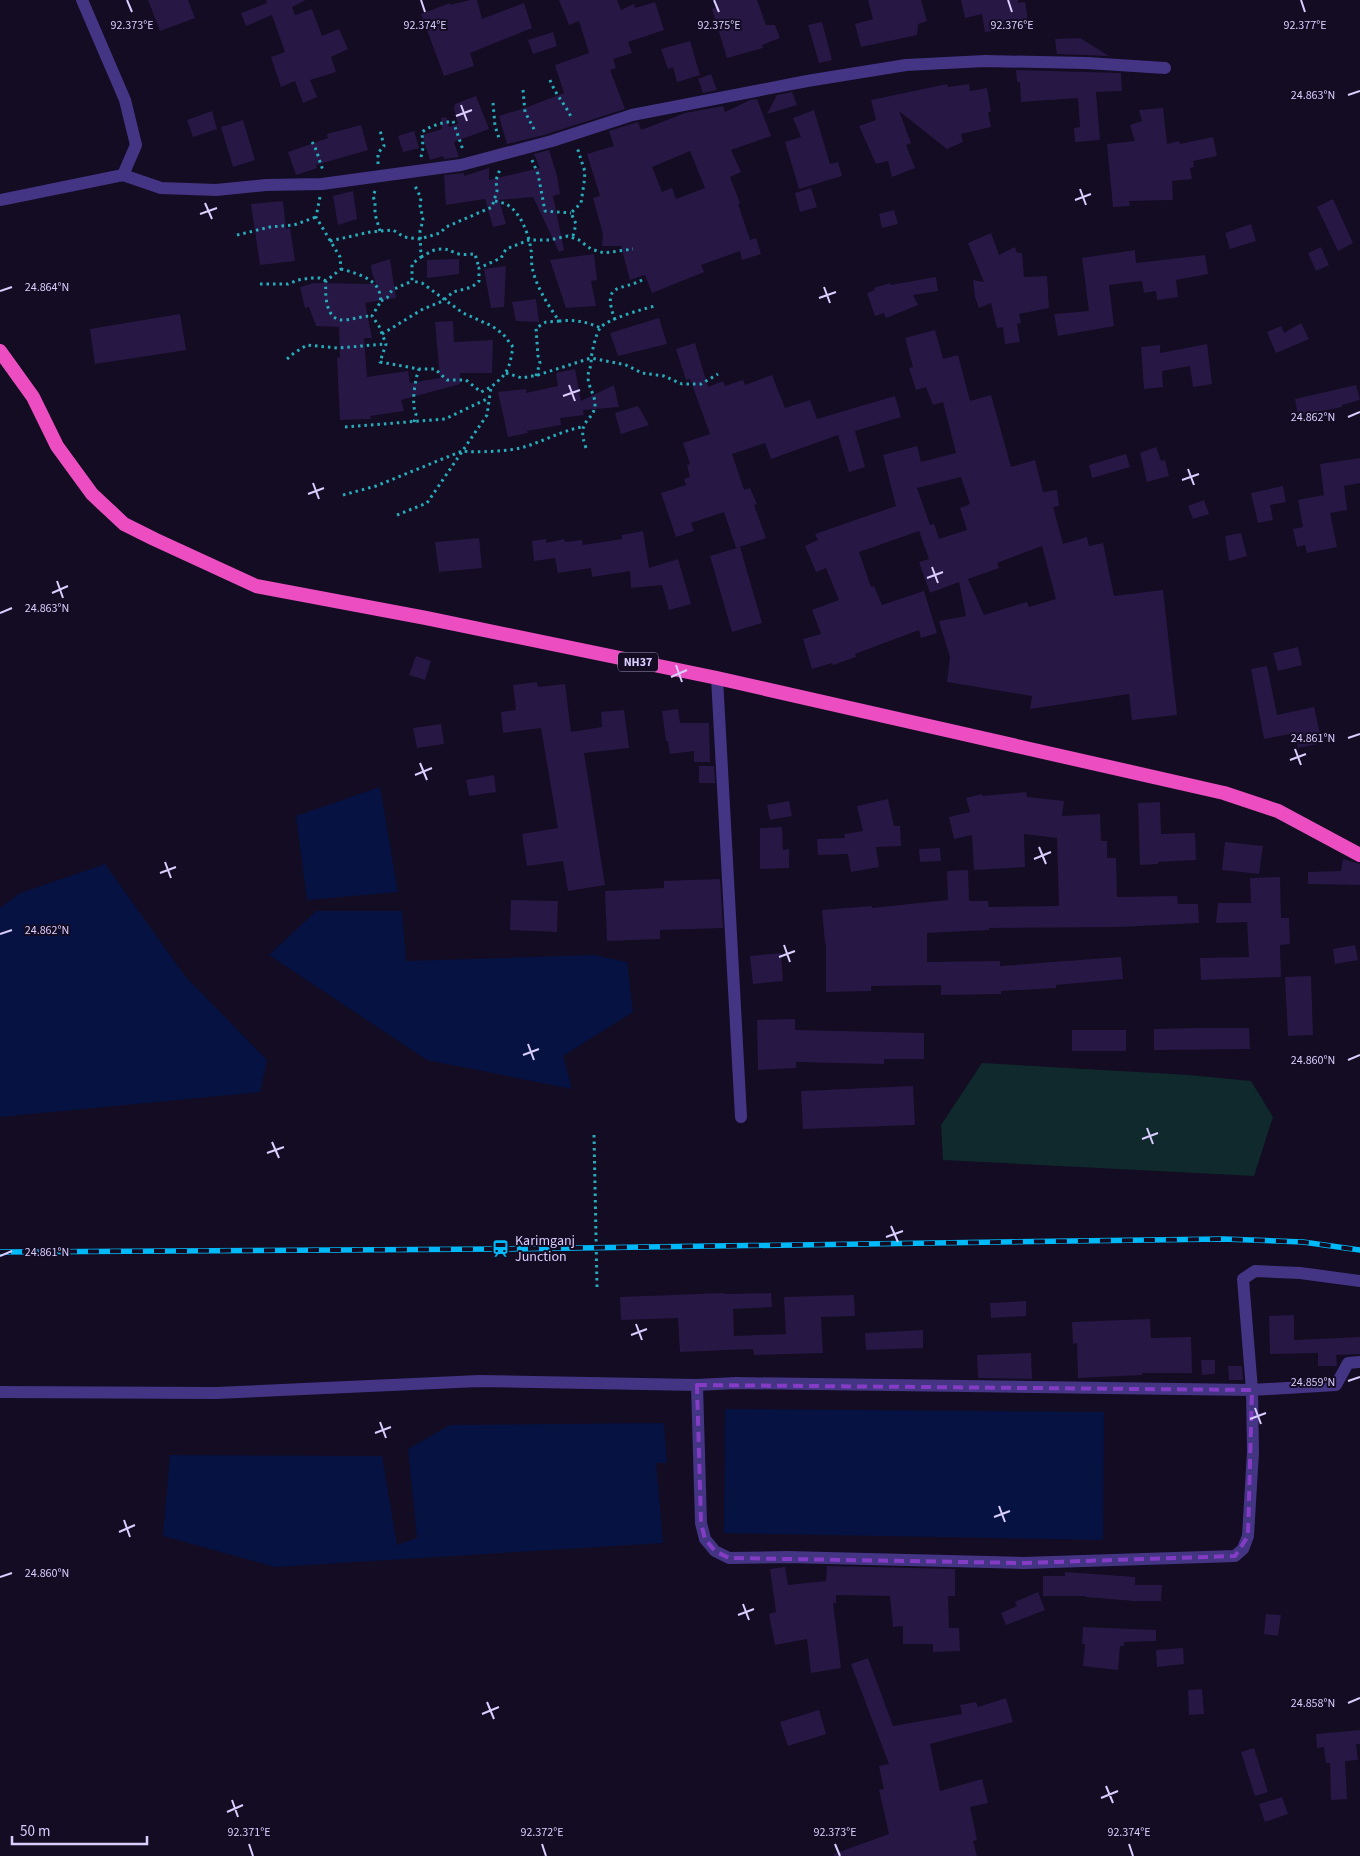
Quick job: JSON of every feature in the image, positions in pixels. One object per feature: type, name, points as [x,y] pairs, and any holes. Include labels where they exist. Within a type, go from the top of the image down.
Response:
[{"type":"highway","name":"NH37","points":[[0,351],[33,397],[57,446],[92,494],[124,524],[256,586],[426,618],[717,678],[1224,793],[1278,811],[1360,854]]},
{"type":"street","points":[[82,0],[125,100],[136,145],[123,175]]},
{"type":"street","points":[[0,200],[123,175],[161,188],[216,190],[319,184],[414,172],[469,163],[504,154],[632,115],[797,83],[906,66],[985,61],[1087,63],[1165,68]]},
{"type":"street","points":[[717,678],[741,1117]]},
{"type":"street","points":[[697,1385],[701,1523],[705,1539],[715,1551],[729,1558],[787,1557],[1023,1563],[1235,1556],[1243,1550],[1248,1536],[1253,1452],[1252,1390],[1243,1279],[1255,1270],[1300,1273],[1360,1281]]},
{"type":"street","points":[[0,1392],[216,1393],[478,1381],[1252,1390],[1336,1385],[1348,1363],[1360,1362]]},
{"type":"path","points":[[550,80],[559,100],[572,119],[574,134],[585,172],[581,202],[571,213]]},
{"type":"path","points":[[523,90],[525,112],[537,139],[530,147],[531,158],[536,168],[544,211],[571,213]]},
{"type":"path","points":[[330,240],[393,230],[404,237],[420,239],[440,234],[446,227],[492,207],[495,201],[496,180],[504,154],[495,126],[493,103]]},
{"type":"path","points":[[421,257],[420,239],[423,220],[420,205],[421,198],[414,184],[414,172],[423,148],[422,132],[433,125],[453,121],[469,163]]},
{"type":"path","points":[[380,130],[385,143],[378,153],[380,171],[373,196],[376,202],[375,214],[380,231]]},
{"type":"path","points":[[312,142],[324,172],[319,184],[320,200],[316,217],[340,257],[341,269]]},
{"type":"path","points":[[495,201],[506,204],[515,211],[529,240],[532,266],[544,297],[559,321]]},
{"type":"path","points":[[571,213],[576,224],[572,236]]},
{"type":"path","points":[[237,235],[294,225],[316,217]]},
{"type":"path","points":[[479,268],[501,258],[506,249],[529,240],[548,240],[572,236],[591,249],[604,253],[634,249]]},
{"type":"path","points":[[382,334],[423,309],[443,302],[453,292],[472,287],[479,281],[479,268],[475,254],[458,254],[451,249],[432,250],[412,264],[412,281]]},
{"type":"path","points":[[341,269],[326,281],[325,291],[328,310],[334,318],[344,320],[360,316],[372,316]]},
{"type":"path","points":[[341,269],[355,273],[370,281],[378,288],[381,301]]},
{"type":"path","points":[[260,284],[288,284],[311,278],[320,278],[326,281]]},
{"type":"path","points":[[615,320],[612,312],[611,294],[614,288],[636,284],[644,279]]},
{"type":"path","points":[[412,281],[422,283],[434,294],[445,299],[463,313],[492,326],[503,334],[513,347],[510,365],[506,373],[491,387],[481,392],[466,380],[447,380],[435,370],[380,362],[386,344],[379,326],[372,316],[381,301],[387,298],[392,290],[412,281]]},
{"type":"path","points":[[586,448],[582,438],[582,427],[595,405],[589,386],[588,375],[592,366],[591,358],[600,328],[608,322],[655,306]]},
{"type":"path","points":[[536,376],[540,363],[536,328],[546,322],[572,319],[600,328]]},
{"type":"path","points":[[287,359],[294,352],[307,345],[337,348],[386,344]]},
{"type":"path","points":[[506,373],[522,378],[536,376],[591,358],[626,365],[642,373],[664,376],[682,384],[701,384],[718,374]]},
{"type":"path","points":[[414,422],[416,414],[414,410],[414,394],[419,369]]},
{"type":"path","points":[[397,515],[427,503],[487,415],[491,387]]},
{"type":"path","points":[[345,427],[445,419],[489,398]]},
{"type":"path","points":[[343,494],[376,486],[462,451],[522,448],[546,438],[582,427]]},
{"type":"path","points":[[594,1135],[596,1287]]},
{"type":"highlighted area","points":[[697,1385],[1252,1390],[1248,1536],[1235,1556],[1023,1563],[729,1558],[715,1551],[705,1539],[701,1523]]},
{"type":"green space","points":[[982,1063],[1189,1075],[1251,1081],[1273,1117],[1254,1176],[943,1160],[941,1125]]},
{"type":"shaded area","points":[[380,787],[398,892],[307,900],[296,816]]},
{"type":"shaded area","points":[[105,864],[185,976],[267,1060],[260,1092],[0,1117],[0,908],[20,893]]},
{"type":"shaded area","points":[[316,911],[402,911],[406,961],[594,955],[627,962],[633,1012],[563,1056],[572,1089],[427,1060],[269,955]]},
{"type":"shaded area","points":[[725,1409],[1104,1412],[1103,1540],[724,1533]]},
{"type":"shaded area","points":[[664,1423],[667,1463],[656,1463],[663,1543],[275,1567],[163,1536],[170,1455],[382,1456],[397,1545],[417,1538],[408,1449],[450,1425]]},
{"type":"building","points":[[148,0],[188,0],[195,18],[160,31]]},
{"type":"building","points":[[266,0],[306,0],[292,7],[295,15],[312,9],[322,36],[339,29],[348,49],[331,57],[336,72],[310,80],[317,97],[303,103],[295,81],[281,87],[271,57],[285,52],[272,15],[246,26],[241,13],[267,3]]},
{"type":"building","points":[[477,0],[482,19],[524,3],[532,28],[470,53],[474,66],[444,76],[421,14],[450,3],[450,5]]},
{"type":"building","points":[[559,0],[617,0],[621,10],[634,4],[635,8],[655,2],[664,30],[628,42],[632,53],[613,59],[616,68],[610,70],[625,109],[544,135],[507,144],[499,116],[564,93],[555,65],[589,53],[579,21],[569,25]]},
{"type":"building","points":[[714,0],[757,0],[766,25],[775,25],[780,38],[762,45],[763,48],[727,58],[712,9],[717,7]]},
{"type":"building","points":[[868,0],[921,0],[927,21],[918,24],[917,35],[861,47],[855,24],[873,19]]},
{"type":"building","points":[[961,0],[1018,0],[1018,3],[1025,2],[1029,27],[985,32],[982,14],[965,18]]},
{"type":"building","points":[[822,22],[832,60],[819,63],[808,25]]},
{"type":"building","points":[[553,32],[557,46],[533,54],[528,40]]},
{"type":"building","points":[[1080,38],[1109,56],[1057,54],[1055,39]]},
{"type":"building","points":[[690,41],[700,75],[677,82],[673,67],[668,69],[661,49]]},
{"type":"building","points":[[1016,70],[1121,73],[1122,91],[1096,92],[1100,140],[1075,142],[1074,128],[1080,127],[1078,98],[1021,102],[1020,82],[1017,82]]},
{"type":"building","points":[[711,74],[717,90],[703,93],[698,79]]},
{"type":"building","points":[[947,84],[948,87],[969,84],[970,91],[987,88],[991,112],[988,112],[991,127],[961,134],[963,142],[947,149],[899,111],[911,143],[906,145],[915,168],[892,177],[888,161],[876,164],[859,126],[876,120],[871,100]]},
{"type":"building","points":[[792,92],[797,105],[767,114],[777,95]]},
{"type":"building","points":[[476,96],[489,129],[454,142],[459,157],[444,159],[443,156],[430,160],[422,135],[442,129],[441,118],[446,117],[449,127],[458,124],[454,109],[455,104]]},
{"type":"building","points":[[757,99],[771,136],[731,150],[741,172],[730,177],[740,203],[738,204],[750,240],[756,238],[761,254],[742,260],[740,251],[701,265],[704,272],[652,293],[645,275],[630,280],[621,246],[602,246],[603,234],[593,198],[600,196],[587,154],[614,146],[609,131],[638,122],[641,130],[685,113],[723,106],[725,112],[750,100]],"holes":[[[690,151],[705,188],[676,199],[672,188],[662,192],[652,167]]]},
{"type":"building","points":[[1163,108],[1167,144],[1179,141],[1180,144],[1213,137],[1217,156],[1193,161],[1194,167],[1190,168],[1192,179],[1172,181],[1173,200],[1129,201],[1130,206],[1113,207],[1107,144],[1135,141],[1130,125],[1142,121],[1139,110]]},
{"type":"building","points":[[814,110],[830,164],[838,162],[842,176],[799,189],[785,142],[801,137],[793,118]]},
{"type":"building","points":[[212,111],[217,129],[193,137],[187,120]]},
{"type":"building","points":[[243,120],[255,160],[233,167],[221,127]]},
{"type":"building","points":[[361,125],[368,150],[316,165],[317,168],[296,175],[288,152],[328,138],[327,134]]},
{"type":"building","points":[[414,131],[419,148],[403,152],[398,136]]},
{"type":"building","points":[[549,150],[560,194],[553,196],[564,250],[559,252],[533,197],[499,200],[506,224],[493,227],[485,199],[446,205],[444,175],[464,173],[464,176],[489,168],[489,180],[540,168],[534,154]]},
{"type":"building","points":[[811,188],[817,207],[800,212],[795,193]]},
{"type":"building","points":[[353,191],[357,219],[338,225],[333,196]]},
{"type":"building","points":[[1333,199],[1353,243],[1338,251],[1317,207]]},
{"type":"building","points":[[283,201],[286,229],[290,228],[295,261],[260,265],[251,204]]},
{"type":"building","points":[[894,210],[898,224],[882,228],[879,214]]},
{"type":"building","points":[[1251,224],[1256,241],[1230,249],[1225,233]]},
{"type":"building","points":[[991,233],[999,255],[1015,247],[1017,253],[1022,253],[1024,277],[1047,276],[1049,308],[1019,314],[1021,323],[1017,324],[1020,342],[1005,344],[1003,327],[997,328],[991,303],[979,308],[975,297],[973,280],[984,282],[968,243]]},
{"type":"building","points":[[1321,247],[1329,265],[1316,271],[1308,253]]},
{"type":"building","points":[[1135,250],[1136,263],[1205,255],[1208,274],[1176,280],[1178,297],[1157,300],[1156,291],[1144,293],[1142,281],[1109,285],[1114,326],[1058,336],[1054,314],[1089,311],[1082,258]]},
{"type":"building","points":[[594,254],[597,280],[591,281],[596,306],[566,308],[550,260]]},
{"type":"building","points":[[390,259],[396,298],[365,303],[372,338],[364,338],[367,377],[408,371],[410,383],[440,378],[435,322],[453,321],[454,342],[493,340],[492,373],[460,373],[460,384],[401,400],[404,411],[370,416],[371,419],[340,420],[337,358],[340,357],[339,327],[316,326],[309,307],[305,308],[300,287],[314,283],[376,284],[371,265]]},
{"type":"building","points":[[459,259],[459,274],[427,278],[427,260]]},
{"type":"building","points":[[506,266],[504,307],[491,308],[484,269]]},
{"type":"building","points":[[936,277],[938,291],[913,295],[918,305],[886,318],[884,313],[875,316],[867,293],[875,290],[874,288],[890,283],[890,285]]},
{"type":"building","points":[[536,299],[539,322],[516,321],[512,302]]},
{"type":"building","points":[[180,314],[186,350],[95,364],[90,329]]},
{"type":"building","points":[[659,318],[667,344],[618,356],[610,333]]},
{"type":"building","points":[[1301,323],[1309,339],[1276,353],[1267,332],[1281,326],[1284,333]]},
{"type":"building","points":[[935,330],[943,359],[958,355],[970,401],[991,395],[1011,467],[1035,460],[1043,492],[1057,490],[1059,506],[1053,507],[1063,544],[1087,537],[1089,546],[1103,543],[1114,596],[1163,590],[1177,715],[1132,720],[1129,694],[1030,709],[1032,696],[947,682],[950,657],[939,621],[966,616],[959,582],[930,593],[919,562],[929,559],[919,531],[859,552],[871,587],[874,586],[882,605],[924,591],[937,633],[921,638],[919,630],[855,654],[856,657],[833,665],[832,663],[812,669],[803,639],[821,634],[812,610],[839,600],[826,568],[816,572],[805,546],[818,540],[815,534],[896,506],[883,455],[917,446],[921,462],[956,453],[943,402],[933,405],[926,387],[916,390],[909,368],[913,367],[905,338]],"holes":[[[961,477],[970,504],[960,508],[967,530],[939,539],[934,524],[930,525],[917,488]],[[1042,546],[1056,599],[1029,607],[1027,602],[984,615],[968,579],[999,568],[997,563]]]},
{"type":"building","points":[[695,343],[708,387],[723,381],[725,386],[743,380],[745,385],[772,375],[785,408],[810,400],[817,419],[895,396],[901,417],[855,431],[865,467],[849,472],[838,435],[771,459],[765,443],[732,454],[744,490],[750,488],[757,504],[754,505],[766,538],[736,548],[724,512],[691,523],[694,531],[676,537],[661,493],[686,485],[684,479],[690,477],[687,465],[690,464],[683,443],[710,434],[690,379],[686,380],[676,349]]},
{"type":"building","points":[[1207,344],[1212,384],[1193,387],[1190,366],[1162,371],[1163,387],[1144,389],[1141,347],[1160,345],[1160,353]]},
{"type":"building","points":[[575,369],[581,401],[614,385],[619,407],[583,410],[584,415],[560,418],[561,425],[527,431],[528,433],[508,437],[498,392],[526,389],[526,393],[558,386],[556,373]]},
{"type":"building","points":[[1356,385],[1360,400],[1342,405],[1342,407],[1298,416],[1295,399]]},
{"type":"building","points":[[638,406],[649,425],[621,434],[615,413]]},
{"type":"building","points":[[1156,447],[1161,461],[1165,460],[1169,476],[1147,482],[1140,453]]},
{"type":"building","points":[[1126,454],[1130,467],[1092,478],[1089,465]]},
{"type":"building","points":[[1360,458],[1360,483],[1344,486],[1347,510],[1330,513],[1337,547],[1307,553],[1305,545],[1297,547],[1293,529],[1303,527],[1298,500],[1324,495],[1320,464]]},
{"type":"building","points":[[1283,486],[1286,502],[1270,505],[1273,520],[1258,523],[1251,493]]},
{"type":"building","points":[[1204,500],[1209,514],[1193,519],[1188,506]]},
{"type":"building","points":[[643,531],[649,568],[678,559],[691,604],[669,610],[662,585],[631,588],[630,571],[592,577],[591,568],[558,573],[555,558],[534,561],[532,541],[546,539],[546,543],[564,539],[565,542],[582,540],[583,545],[622,539],[622,535]]},
{"type":"building","points":[[1241,533],[1247,556],[1229,561],[1225,536]]},
{"type":"building","points":[[479,538],[482,568],[439,572],[435,542]]},
{"type":"building","points":[[740,547],[762,623],[732,632],[710,556]]},
{"type":"building","points":[[1298,647],[1302,665],[1278,671],[1273,653]]},
{"type":"building","points":[[416,656],[431,661],[425,680],[409,675]]},
{"type":"building","points":[[1267,666],[1277,715],[1314,707],[1322,743],[1298,748],[1295,733],[1264,739],[1251,669]]},
{"type":"building","points":[[537,682],[538,687],[565,684],[571,732],[602,727],[601,712],[624,710],[629,748],[584,753],[605,885],[568,891],[563,861],[527,866],[522,834],[558,828],[541,728],[503,733],[501,712],[516,710],[513,685]]},
{"type":"building","points":[[678,709],[680,723],[709,723],[710,762],[694,762],[694,751],[670,754],[668,741],[666,741],[662,711]]},
{"type":"building","points":[[441,724],[444,744],[417,748],[413,728]]},
{"type":"building","points":[[699,766],[714,766],[715,783],[699,783]]},
{"type":"building","points":[[494,775],[496,792],[469,796],[466,780]]},
{"type":"building","points":[[1026,792],[1027,797],[1064,801],[1062,816],[1100,814],[1101,841],[1107,841],[1107,858],[1116,858],[1117,897],[1177,896],[1178,904],[1198,904],[1199,923],[1118,927],[989,928],[989,930],[927,933],[927,962],[1000,961],[1000,966],[1121,957],[1123,979],[1056,985],[1056,988],[1001,991],[1001,994],[941,995],[941,985],[871,986],[871,991],[826,992],[826,943],[822,910],[872,906],[872,908],[948,900],[947,871],[968,870],[969,901],[988,901],[989,907],[1059,906],[1057,838],[1024,834],[1025,867],[974,870],[972,835],[954,839],[949,817],[970,812],[966,798],[982,794],[982,796]]},
{"type":"building","points":[[888,799],[894,826],[900,826],[901,846],[876,847],[879,867],[851,872],[848,854],[818,855],[817,839],[845,838],[844,834],[863,831],[857,806]]},
{"type":"building","points":[[789,801],[792,816],[770,820],[767,805]]},
{"type":"building","points":[[1160,802],[1161,834],[1195,833],[1196,860],[1140,865],[1138,803]]},
{"type":"building","points":[[782,827],[783,850],[789,849],[789,868],[760,869],[760,828]]},
{"type":"building","points":[[1225,842],[1263,846],[1259,874],[1222,870]]},
{"type":"building","points":[[940,848],[941,861],[920,862],[919,849]]},
{"type":"building","points":[[1343,859],[1360,864],[1360,885],[1308,884],[1308,872],[1341,871]]},
{"type":"building","points":[[1280,877],[1281,918],[1289,918],[1290,944],[1280,945],[1281,977],[1201,980],[1200,958],[1249,957],[1247,922],[1216,923],[1218,903],[1251,903],[1250,878]]},
{"type":"building","points":[[720,879],[723,928],[660,930],[660,939],[607,941],[605,891],[664,888],[664,881]]},
{"type":"building","points":[[511,900],[558,901],[557,932],[510,930]]},
{"type":"building","points":[[1355,945],[1358,960],[1335,964],[1333,949]]},
{"type":"building","points":[[781,953],[783,981],[753,984],[750,956]]},
{"type":"building","points":[[1311,976],[1313,1035],[1288,1036],[1285,977]]},
{"type":"building","points":[[795,1019],[795,1030],[924,1033],[924,1059],[884,1059],[884,1064],[796,1062],[796,1068],[758,1070],[757,1020]]},
{"type":"building","points":[[1249,1028],[1250,1049],[1154,1050],[1154,1029]]},
{"type":"building","points":[[1072,1030],[1126,1030],[1126,1051],[1072,1051]]},
{"type":"building","points":[[913,1086],[915,1125],[803,1129],[801,1091]]},
{"type":"building","points":[[771,1293],[772,1307],[733,1309],[734,1336],[786,1334],[784,1297],[854,1295],[855,1316],[821,1317],[823,1353],[754,1355],[753,1349],[680,1352],[678,1318],[621,1320],[620,1297]]},
{"type":"building","points":[[1026,1301],[1026,1316],[991,1318],[990,1303]]},
{"type":"building","points":[[1294,1315],[1294,1340],[1360,1337],[1360,1354],[1336,1355],[1337,1366],[1318,1366],[1318,1353],[1270,1354],[1269,1316]]},
{"type":"building","points":[[1150,1319],[1151,1338],[1191,1337],[1192,1373],[1142,1373],[1142,1375],[1078,1378],[1077,1343],[1073,1344],[1072,1322]]},
{"type":"building","points":[[923,1330],[923,1348],[866,1350],[865,1333]]},
{"type":"building","points":[[1031,1353],[1032,1379],[978,1378],[977,1355]]},
{"type":"building","points":[[1201,1360],[1215,1360],[1215,1374],[1202,1375]]},
{"type":"building","points":[[1228,1366],[1242,1366],[1243,1380],[1229,1380]]},
{"type":"building","points":[[827,1566],[955,1569],[955,1596],[948,1596],[949,1628],[959,1628],[960,1651],[933,1652],[933,1644],[903,1644],[903,1626],[893,1627],[890,1596],[836,1595],[836,1603],[833,1603],[841,1668],[811,1673],[807,1639],[775,1645],[769,1614],[776,1612],[770,1569],[785,1567],[788,1585],[826,1581]]},
{"type":"building","points":[[1065,1572],[1135,1577],[1135,1585],[1162,1585],[1161,1601],[1134,1601],[1085,1596],[1043,1596],[1043,1576],[1065,1576]]},
{"type":"building","points":[[1038,1592],[1045,1610],[1006,1625],[1001,1613],[1017,1606],[1015,1602]]},
{"type":"building","points":[[1266,1614],[1281,1615],[1278,1636],[1264,1634]]},
{"type":"building","points":[[1083,1627],[1156,1630],[1156,1641],[1124,1642],[1124,1646],[1120,1646],[1118,1670],[1083,1666],[1085,1644],[1082,1644]]},
{"type":"building","points":[[1183,1648],[1184,1664],[1157,1667],[1156,1650]]},
{"type":"building","points":[[868,1658],[893,1726],[962,1714],[960,1705],[976,1702],[978,1707],[1006,1698],[1013,1722],[930,1744],[940,1791],[982,1779],[988,1803],[970,1807],[977,1840],[973,1841],[977,1856],[834,1856],[834,1854],[889,1834],[879,1790],[884,1789],[879,1766],[889,1764],[851,1664]]},
{"type":"building","points":[[1202,1689],[1204,1714],[1189,1715],[1188,1690]]},
{"type":"building","points":[[819,1710],[826,1734],[788,1746],[780,1722]]},
{"type":"building","points":[[1360,1730],[1360,1744],[1356,1744],[1358,1760],[1345,1761],[1347,1799],[1331,1800],[1330,1763],[1326,1763],[1324,1747],[1317,1748],[1316,1734]]},
{"type":"building","points":[[1254,1748],[1268,1792],[1255,1796],[1241,1752]]},
{"type":"building","points":[[1282,1797],[1288,1814],[1265,1822],[1259,1804]]},
{"type":"railway","points":[[0,1252],[501,1249],[1223,1239],[1303,1242],[1360,1250]]},
{"type":"place","name":"Karimganj Junction","points":[[501,1249]]}]
